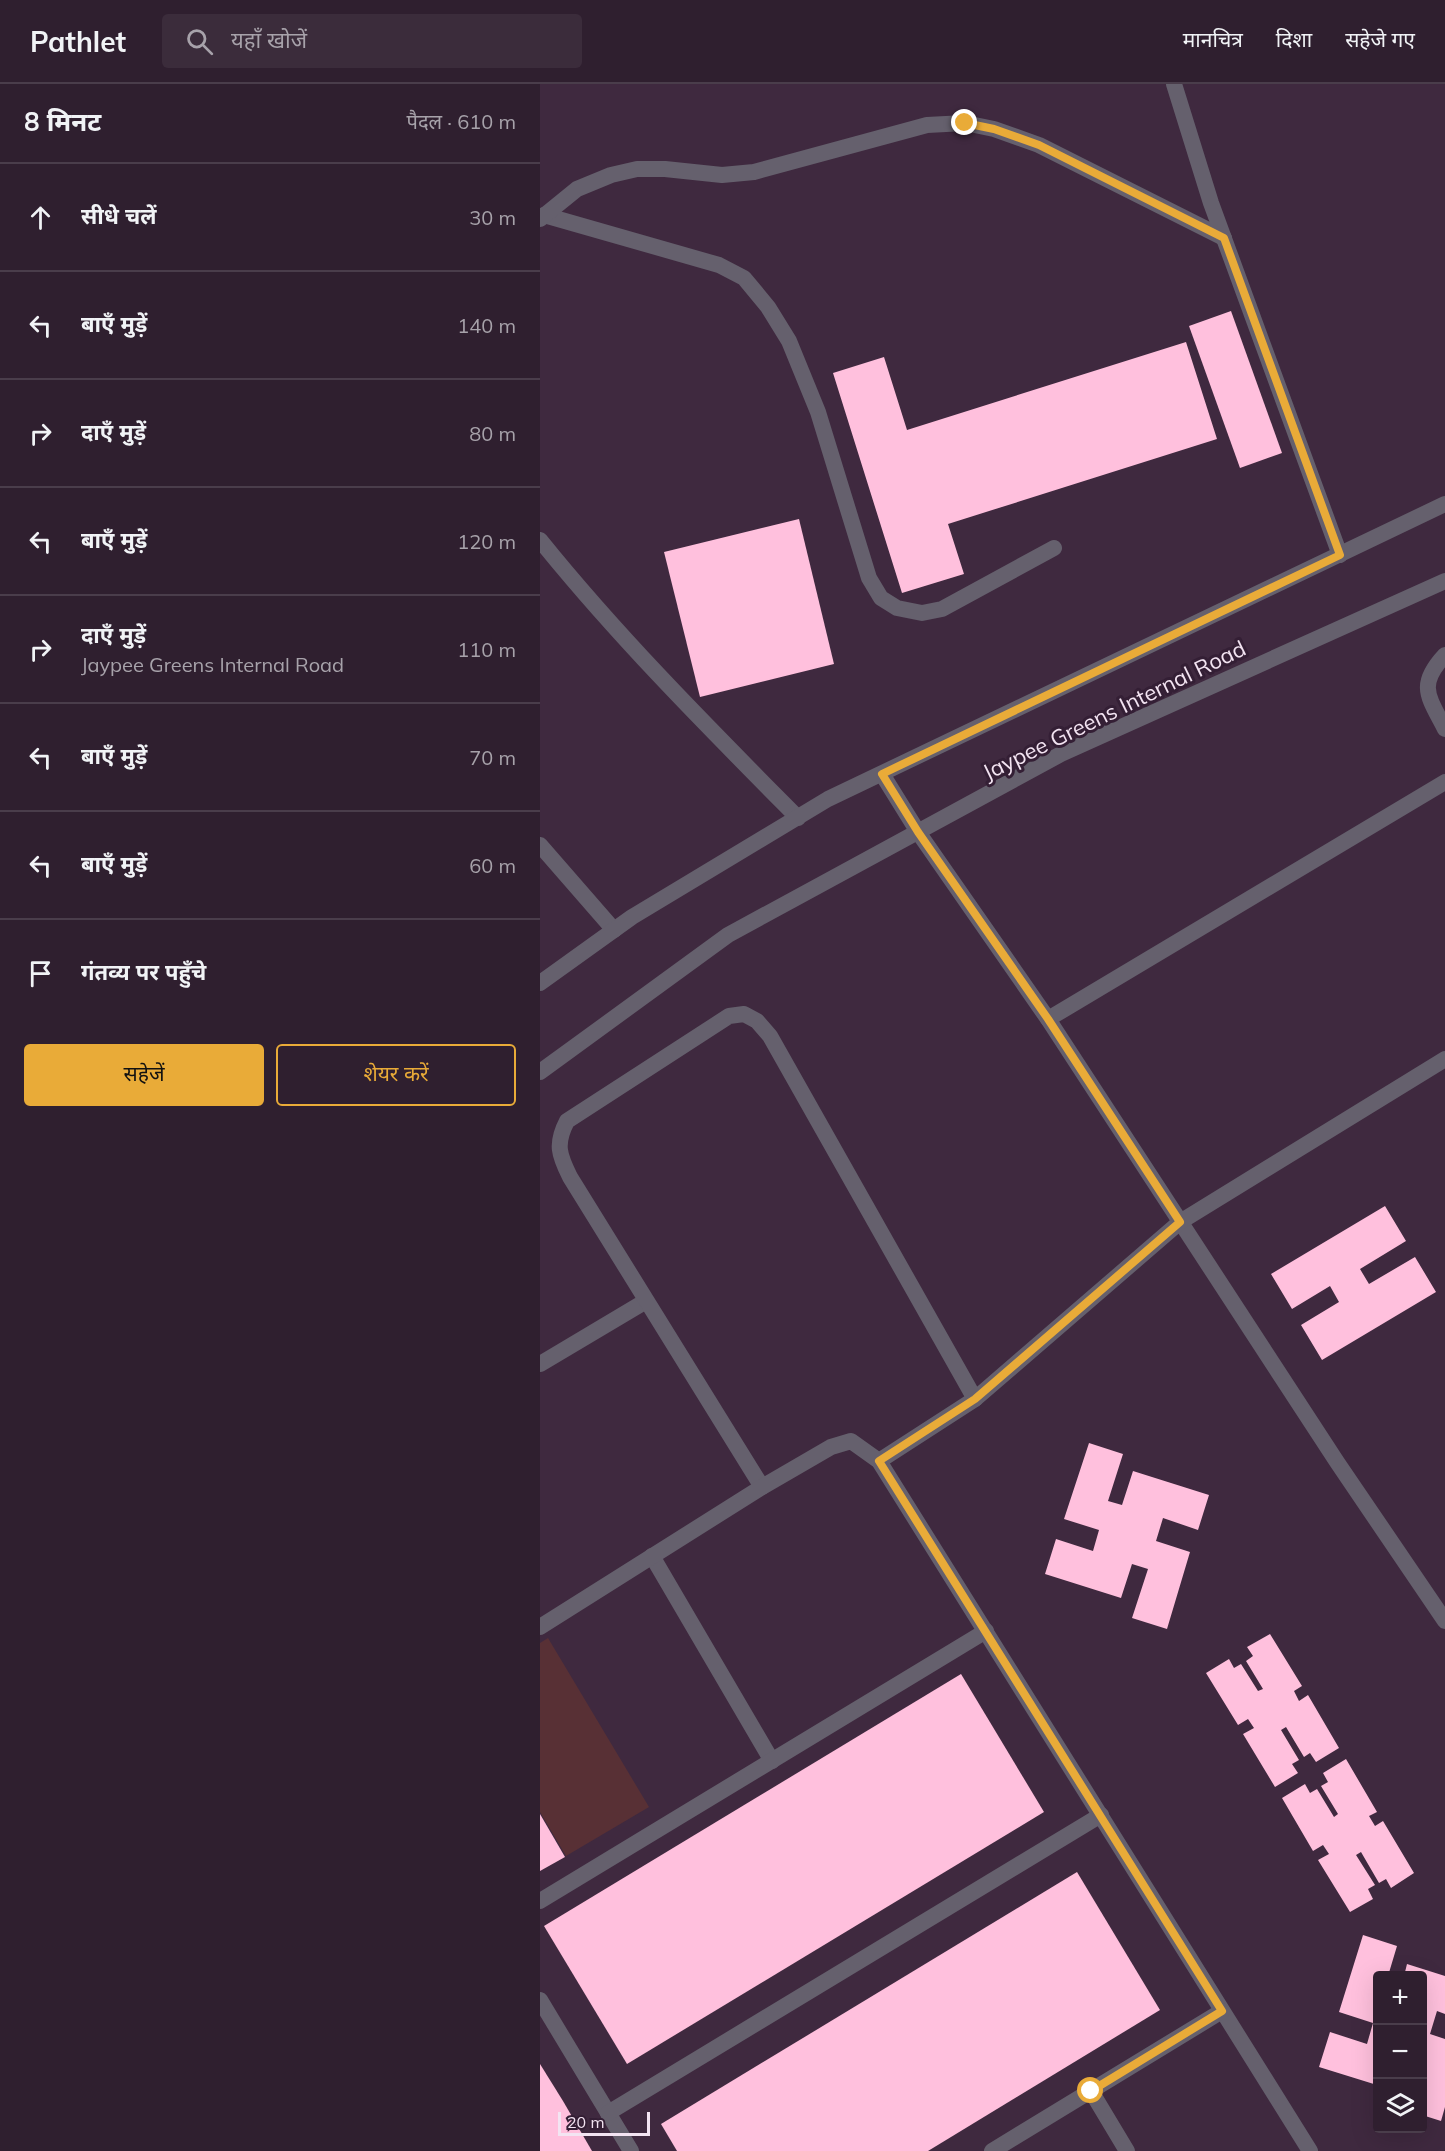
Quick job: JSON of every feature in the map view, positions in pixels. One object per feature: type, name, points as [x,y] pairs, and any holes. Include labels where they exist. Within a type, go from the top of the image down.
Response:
[{"type":"street","points":[[1174,84],[1224,238],[1340,555]]},
{"type":"street","points":[[542,217],[577,189],[611,175],[637,170],[665,169],[723,175],[754,172],[927,125],[965,123],[994,129],[1039,145],[1224,238]]},
{"type":"street","points":[[542,217],[719,265],[744,278],[768,307],[789,341],[818,412],[869,578],[881,598],[897,608],[922,614],[942,609],[1054,548]]},
{"type":"street","name":"Jaypee Greens Internal Road","points":[[540,983],[632,917],[828,799],[1445,504]]},
{"type":"street","points":[[540,540],[593,604],[703,722],[798,818]]},
{"type":"street","name":"Jaypee Greens Internal Road","points":[[540,1072],[728,935],[1061,754],[1445,581]]},
{"type":"street","points":[[1445,655],[1434,666],[1427,681],[1429,699],[1445,729]]},
{"type":"street","points":[[882,774],[918,832],[1048,1019],[1445,1622]]},
{"type":"street","points":[[1048,1019],[1445,782]]},
{"type":"street","points":[[540,844],[615,930]]},
{"type":"street","points":[[762,1488],[570,1177],[560,1156],[559,1135],[567,1120],[729,1016],[744,1014],[757,1021],[770,1036],[975,1399]]},
{"type":"street","points":[[879,1461],[975,1399],[1180,1222],[1445,1059]]},
{"type":"street","points":[[540,1364],[646,1301]]},
{"type":"street","points":[[540,1627],[762,1488],[831,1447],[851,1441],[879,1461],[1310,2151]]},
{"type":"street","points":[[652,1556],[772,1761]]},
{"type":"street","points":[[540,1901],[986,1631]]},
{"type":"street","points":[[608,2113],[1101,1815]]},
{"type":"street","points":[[540,2000],[631,2151]]},
{"type":"street","points":[[992,2151],[1222,2011]]},
{"type":"street","points":[[1091,2091],[1126,2151]]},
{"type":"shaded area","points":[[548,1638],[649,1807],[566,1856],[540,1812],[540,1643]]},
{"type":"building","points":[[1231,311],[1282,453],[1240,468],[1189,326]]},
{"type":"building","points":[[1186,342],[1217,439],[948,524],[964,574],[902,593],[833,373],[884,357],[907,430]]},
{"type":"building","points":[[799,519],[834,664],[700,697],[664,552]]},
{"type":"building","points":[[1385,1206],[1406,1241],[1360,1269],[1369,1284],[1415,1257],[1436,1292],[1322,1360],[1301,1325],[1339,1302],[1330,1286],[1292,1309],[1271,1274]]},
{"type":"building","points":[[1089,1443],[1123,1454],[1108,1501],[1122,1505],[1133,1471],[1209,1495],[1198,1530],[1163,1518],[1156,1541],[1190,1552],[1167,1629],[1132,1618],[1148,1569],[1132,1564],[1121,1598],[1045,1574],[1056,1539],[1093,1551],[1099,1530],[1064,1519]]},
{"type":"building","points":[[1270,1634],[1302,1686],[1294,1691],[1299,1701],[1308,1695],[1339,1748],[1316,1762],[1310,1753],[1304,1757],[1286,1727],[1281,1730],[1299,1760],[1292,1764],[1298,1773],[1275,1787],[1243,1734],[1254,1728],[1248,1719],[1238,1725],[1206,1673],[1229,1659],[1234,1668],[1241,1664],[1258,1691],[1263,1689],[1246,1661],[1253,1656],[1247,1647]]},
{"type":"building","points":[[961,1674],[1044,1812],[627,2064],[544,1926]]},
{"type":"building","points":[[1346,1759],[1377,1812],[1369,1816],[1375,1826],[1383,1821],[1414,1873],[1391,1888],[1386,1879],[1379,1883],[1361,1852],[1356,1855],[1375,1885],[1368,1889],[1373,1899],[1350,1912],[1318,1860],[1329,1854],[1323,1845],[1313,1851],[1282,1798],[1305,1784],[1310,1793],[1317,1789],[1334,1817],[1338,1814],[1321,1786],[1328,1782],[1323,1773]]},
{"type":"building","points":[[540,1814],[565,1857],[540,1871]]},
{"type":"building","points":[[1077,1872],[1160,2010],[928,2151],[677,2151],[661,2124]]},
{"type":"building","points":[[1363,1935],[1397,1946],[1390,1971],[1373,1971],[1373,2023],[1339,2012]]},
{"type":"building","points":[[1407,1964],[1445,1976],[1445,2014],[1437,2011],[1430,2034],[1445,2039],[1445,2107],[1441,2121],[1427,2117],[1427,1971],[1405,1971]]},
{"type":"building","points":[[1373,2023],[1373,2084],[1319,2067],[1330,2032],[1367,2044]]},
{"type":"building","points":[[540,2064],[563,2101],[592,2151],[540,2151]]},
{"type":"route","points":[[965,123],[994,129],[1039,145],[1224,238],[1340,555],[882,774],[918,832],[1048,1019],[1180,1222],[975,1399],[879,1461],[1222,2011],[1091,2091]]}]
